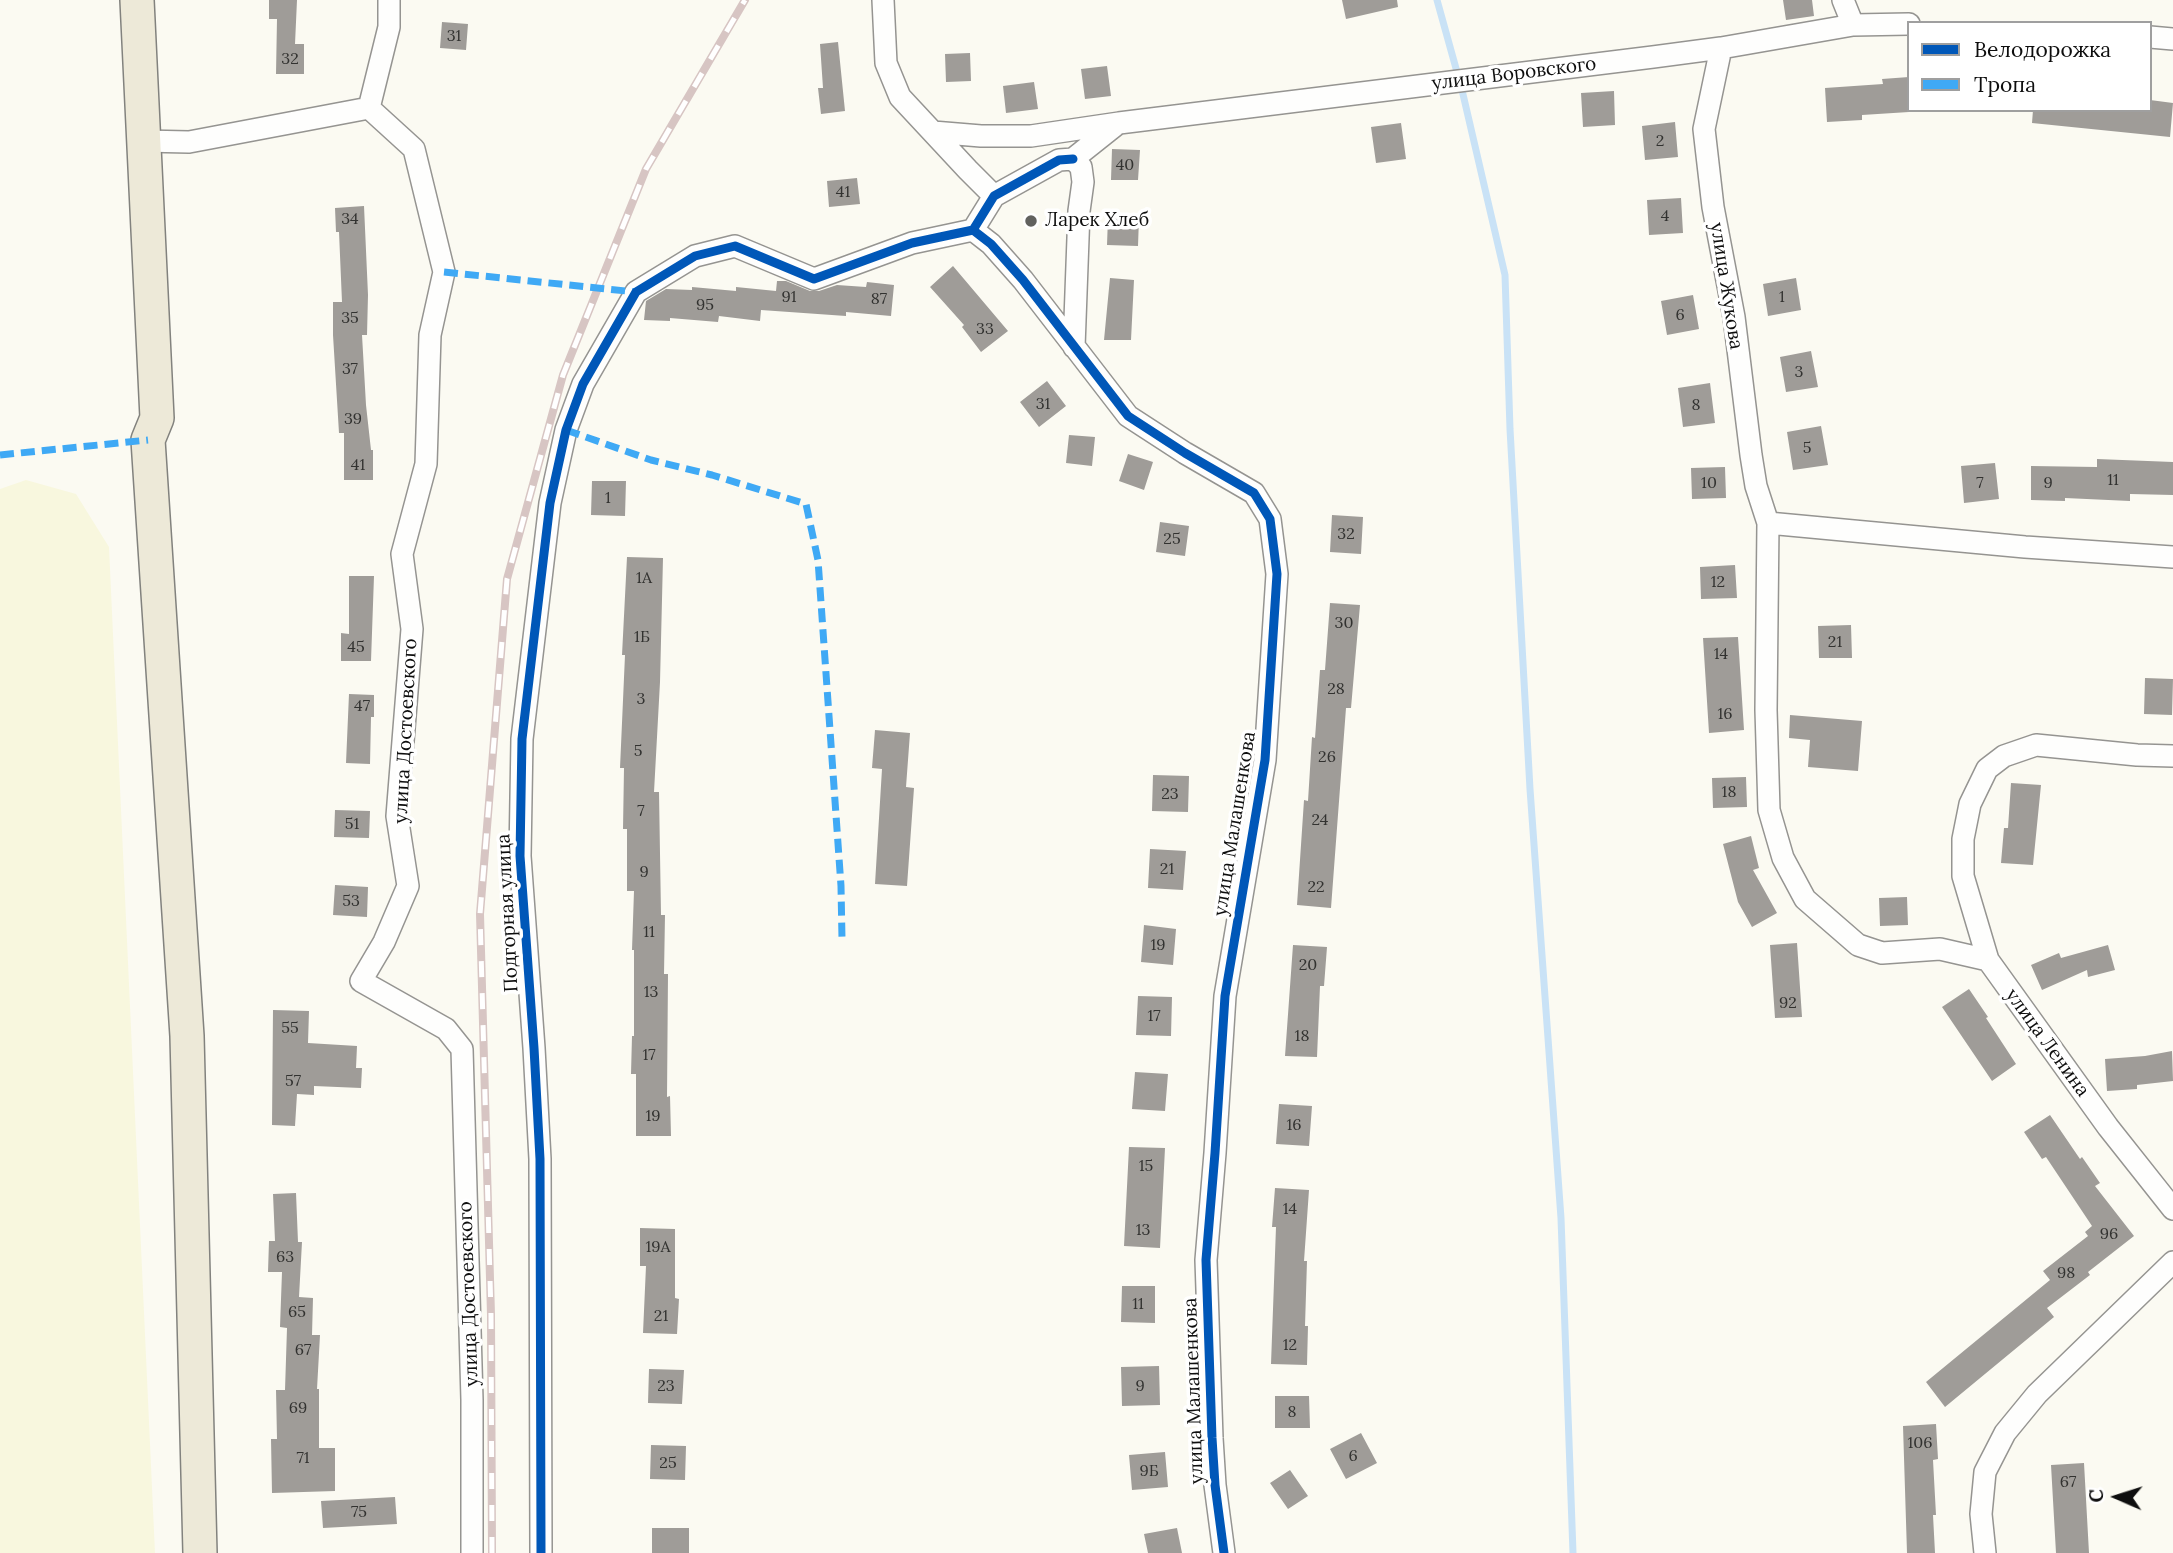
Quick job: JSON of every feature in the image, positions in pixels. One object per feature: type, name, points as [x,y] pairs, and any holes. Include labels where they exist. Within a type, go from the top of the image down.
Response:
[{"type":"main road","points":[[137,0],[157,418],[148,440],[187,1037],[200,1553]]},
{"type":"street","points":[[142,141],[189,142],[369,108],[389,27],[389,0]]},
{"type":"street","points":[[883,0],[886,63],[900,97],[994,196]]},
{"type":"street","points":[[1843,0],[1853,25]]},
{"type":"street","name":"улица Воровского","points":[[933,132],[1031,136],[1721,48],[1853,25],[1907,24]]},
{"type":"street","points":[[2152,37],[2173,39]]},
{"type":"street","name":"улица Жукова","points":[[1721,48],[1704,130],[1713,207],[1734,317],[1756,486],[1768,523],[1766,710],[1769,810],[1783,858],[1805,899],[1858,945],[1882,953],[1940,950],[1988,960]]},
{"type":"street","name":"улица Достоевского","points":[[369,108],[414,149],[444,272],[430,335],[426,464],[401,554],[412,629],[397,817],[408,886],[384,942],[361,981],[446,1029],[462,1049],[472,1400],[472,1553]]},
{"type":"street","points":[[973,230],[994,196],[1059,160],[1073,159],[1119,123]]},
{"type":"street","points":[[1073,159],[1081,167],[1083,181],[1079,211],[1074,347]]},
{"type":"street","name":"улица Малашенкова","points":[[973,230],[991,244],[1023,280],[1128,416],[1254,493],[1270,519],[1277,574],[1265,760],[1226,996],[1206,1260],[1213,1462],[1224,1553]]},
{"type":"street","name":"Подгорная улица","points":[[541,1553],[540,1159],[520,856],[522,738],[550,503],[566,430],[583,384],[636,292],[695,256],[735,246],[814,279],[912,243],[973,230]]},
{"type":"street","points":[[1768,523],[2025,547],[2173,556]]},
{"type":"street","points":[[1988,960],[1963,876],[1963,839],[1970,804],[1987,769],[2004,757],[2036,746],[2173,756]]},
{"type":"street","name":"улица Ленина","points":[[1988,960],[2108,1127],[2173,1209]]},
{"type":"street","points":[[1985,1553],[1981,1514],[1985,1472],[2005,1433],[2037,1394],[2173,1262]]},
{"type":"green space","points":[[26,480],[76,494],[109,547],[155,1553],[0,1553],[0,489]]},
{"type":"building","points":[[269,0],[297,0],[295,44],[304,44],[304,74],[276,74],[277,19],[269,19]]},
{"type":"building","points":[[1342,0],[1397,0],[1398,7],[1346,19]]},
{"type":"building","points":[[1783,0],[1812,0],[1814,16],[1786,20]]},
{"type":"building","points":[[442,22],[468,24],[466,50],[440,48]]},
{"type":"building","points":[[838,42],[845,111],[821,114],[818,88],[823,88],[820,44]]},
{"type":"building","points":[[970,53],[971,81],[946,82],[945,54]]},
{"type":"building","points":[[1107,66],[1111,96],[1085,99],[1081,69]]},
{"type":"building","points":[[1907,77],[1909,112],[1862,115],[1862,120],[1827,122],[1825,88],[1883,84],[1882,79]]},
{"type":"building","points":[[1034,82],[1038,109],[1006,113],[1003,86]]},
{"type":"building","points":[[1614,91],[1615,125],[1583,127],[1581,93]]},
{"type":"building","points":[[2152,100],[2173,103],[2170,137],[2032,123],[2033,112],[2152,112]]},
{"type":"building","points":[[1675,122],[1678,157],[1645,160],[1642,126]]},
{"type":"building","points":[[1401,123],[1406,159],[1376,163],[1371,127]]},
{"type":"building","points":[[1112,149],[1140,150],[1138,180],[1111,180]]},
{"type":"building","points":[[857,178],[860,204],[829,207],[827,181]]},
{"type":"building","points":[[1681,198],[1683,233],[1649,235],[1647,200]]},
{"type":"building","points":[[364,206],[368,295],[367,335],[362,335],[366,405],[373,450],[373,480],[344,480],[344,433],[339,433],[333,335],[333,302],[342,302],[339,232],[336,232],[335,208]]},
{"type":"building","points":[[1108,217],[1139,218],[1138,246],[1107,245]]},
{"type":"building","points":[[953,266],[1008,331],[981,352],[962,327],[964,325],[930,287]]},
{"type":"building","points":[[1110,278],[1134,280],[1131,340],[1104,340]]},
{"type":"building","points":[[1796,278],[1801,310],[1768,316],[1763,284]]},
{"type":"building","points":[[777,281],[786,281],[810,291],[837,285],[866,287],[867,282],[894,285],[891,316],[761,310],[760,321],[719,316],[718,322],[670,318],[670,321],[644,320],[646,301],[666,289],[692,290],[692,287],[736,291],[736,287],[776,291]]},
{"type":"building","points":[[1693,295],[1699,329],[1667,335],[1661,301]]},
{"type":"building","points":[[1811,351],[1818,387],[1786,392],[1780,357]]},
{"type":"building","points":[[1047,381],[1066,406],[1039,427],[1020,402]]},
{"type":"building","points":[[1710,383],[1715,423],[1683,427],[1678,388]]},
{"type":"building","points":[[1821,426],[1828,465],[1793,470],[1787,432]]},
{"type":"building","points":[[1069,435],[1095,437],[1092,466],[1066,463]]},
{"type":"building","points":[[1128,454],[1153,462],[1144,490],[1119,481]]},
{"type":"building","points":[[2097,459],[2173,462],[2173,495],[2130,494],[2130,501],[2065,498],[2065,501],[2031,500],[2031,466],[2097,467]]},
{"type":"building","points":[[1995,463],[1999,499],[1964,503],[1961,466]]},
{"type":"building","points":[[1725,467],[1726,498],[1692,499],[1691,468]]},
{"type":"building","points":[[592,481],[626,481],[625,516],[591,515]]},
{"type":"building","points":[[1332,515],[1363,517],[1361,554],[1330,552]]},
{"type":"building","points":[[1160,522],[1189,526],[1185,556],[1156,552]]},
{"type":"building","points":[[627,557],[663,558],[654,792],[659,792],[661,915],[665,915],[664,974],[668,974],[667,1097],[670,1096],[671,1136],[636,1136],[636,1074],[631,1074],[634,1036],[634,891],[627,891],[627,829],[623,829],[624,768],[620,768]]},
{"type":"building","points":[[1735,565],[1737,598],[1701,599],[1700,567]]},
{"type":"building","points":[[349,576],[374,576],[371,661],[341,661],[341,633],[349,634]]},
{"type":"building","points":[[1330,603],[1360,605],[1351,708],[1346,708],[1331,908],[1297,905],[1304,800],[1308,801],[1312,737],[1315,738],[1320,670],[1325,670]]},
{"type":"building","points":[[1851,625],[1852,658],[1819,658],[1818,626]]},
{"type":"building","points":[[1738,637],[1744,730],[1709,733],[1703,638]]},
{"type":"building","points":[[2145,678],[2173,679],[2172,715],[2144,714]]},
{"type":"building","points":[[349,694],[374,695],[370,764],[346,763]]},
{"type":"building","points":[[1790,715],[1862,721],[1858,771],[1808,767],[1810,740],[1789,738]]},
{"type":"building","points":[[875,730],[910,733],[906,787],[914,788],[907,886],[875,884],[882,769],[872,768]]},
{"type":"building","points":[[1153,775],[1189,776],[1188,812],[1152,811]]},
{"type":"building","points":[[1746,777],[1747,807],[1713,808],[1712,778]]},
{"type":"building","points":[[2011,783],[2041,785],[2033,865],[2001,863],[2004,828],[2008,828]]},
{"type":"building","points":[[335,810],[370,811],[369,838],[334,837]]},
{"type":"building","points":[[1751,836],[1759,868],[1753,870],[1777,913],[1752,927],[1738,902],[1723,844]]},
{"type":"building","points":[[1150,849],[1186,851],[1183,890],[1148,888]]},
{"type":"building","points":[[335,885],[368,887],[367,917],[333,915]]},
{"type":"building","points":[[1907,897],[1908,925],[1880,926],[1879,898]]},
{"type":"building","points":[[1144,925],[1176,929],[1173,965],[1141,962]]},
{"type":"building","points":[[1797,943],[1802,1017],[1775,1018],[1770,945]]},
{"type":"building","points":[[1293,945],[1327,947],[1324,986],[1320,986],[1317,1057],[1285,1056]]},
{"type":"building","points":[[2108,945],[2115,970],[2088,977],[2087,970],[2042,990],[2031,965],[2059,953],[2061,958]]},
{"type":"building","points":[[1969,989],[2016,1064],[1992,1081],[1942,1007]]},
{"type":"building","points":[[1138,996],[1172,997],[1171,1036],[1136,1035]]},
{"type":"building","points":[[273,1010],[309,1011],[308,1043],[357,1046],[356,1068],[362,1068],[361,1088],[314,1086],[314,1095],[297,1094],[295,1126],[272,1125]]},
{"type":"building","points":[[2172,1051],[2173,1081],[2137,1085],[2137,1089],[2107,1091],[2105,1059]]},
{"type":"building","points":[[1135,1072],[1168,1074],[1165,1111],[1132,1109]]},
{"type":"building","points":[[1279,1104],[1312,1106],[1309,1146],[1276,1144]]},
{"type":"building","points":[[2050,1115],[2100,1183],[2095,1186],[2134,1236],[2047,1308],[2054,1317],[1945,1407],[1926,1382],[2050,1280],[2043,1271],[2088,1236],[2085,1232],[2092,1226],[2046,1157],[2042,1159],[2024,1132]]},
{"type":"building","points":[[1129,1147],[1165,1148],[1160,1248],[1124,1246]]},
{"type":"building","points":[[1275,1188],[1309,1190],[1304,1261],[1307,1261],[1307,1365],[1271,1364],[1276,1227],[1272,1227]]},
{"type":"building","points":[[296,1193],[298,1242],[302,1242],[299,1297],[313,1298],[312,1335],[320,1335],[317,1389],[319,1448],[335,1448],[335,1491],[272,1493],[271,1439],[277,1439],[276,1390],[285,1390],[287,1328],[280,1327],[282,1272],[268,1272],[269,1241],[275,1241],[273,1194]]},
{"type":"building","points":[[640,1228],[675,1229],[675,1298],[679,1299],[677,1334],[643,1333],[646,1266],[640,1266]]},
{"type":"building","points":[[1122,1286],[1155,1286],[1155,1323],[1121,1322]]},
{"type":"building","points":[[1159,1366],[1160,1405],[1122,1406],[1121,1367]]},
{"type":"building","points":[[649,1369],[684,1370],[682,1404],[648,1403]]},
{"type":"building","points":[[1275,1396],[1309,1396],[1310,1428],[1275,1428]]},
{"type":"building","points":[[1936,1424],[1938,1459],[1933,1460],[1935,1553],[1907,1553],[1903,1426]]},
{"type":"building","points":[[1361,1433],[1377,1463],[1346,1479],[1330,1449]]},
{"type":"building","points":[[651,1445],[686,1446],[685,1480],[650,1479]]},
{"type":"building","points":[[1165,1452],[1168,1487],[1132,1490],[1129,1455]]},
{"type":"building","points":[[2084,1463],[2089,1553],[2056,1553],[2051,1465]]},
{"type":"building","points":[[1290,1470],[1308,1496],[1288,1509],[1270,1483]]},
{"type":"building","points":[[395,1497],[397,1524],[323,1528],[321,1501]]},
{"type":"building","points":[[652,1528],[689,1528],[689,1553],[652,1553]]},
{"type":"building","points":[[1177,1528],[1182,1553],[1148,1553],[1144,1534]]},
{"type":"waterway","points":[[1437,0],[1462,90],[1505,275],[1510,429],[1530,789],[1561,1218],[1573,1553]]},
{"type":"railway","points":[[492,1553],[491,1315],[480,914],[507,579],[563,375],[646,169],[745,0]]},
{"type":"marked path","points":[[444,272],[636,292]]},
{"type":"marked path","points":[[566,430],[651,460],[712,475],[806,504],[818,560],[841,886],[842,939]]},
{"type":"marked path","points":[[0,455],[148,440]]},
{"type":"cycle path","points":[[541,1553],[540,1159],[520,856],[522,739],[550,503],[566,430],[583,384],[636,292],[695,256],[735,246],[814,279],[912,243],[973,230],[994,196],[1059,160],[1073,159]]},
{"type":"cycle path","points":[[973,230],[991,244],[1023,280],[1128,416],[1254,493],[1270,519],[1277,574],[1265,760],[1225,996],[1206,1260],[1212,1438],[1224,1553]]},
{"type":"place","name":"Ларек Хлеб","points":[[1031,221]]}]
